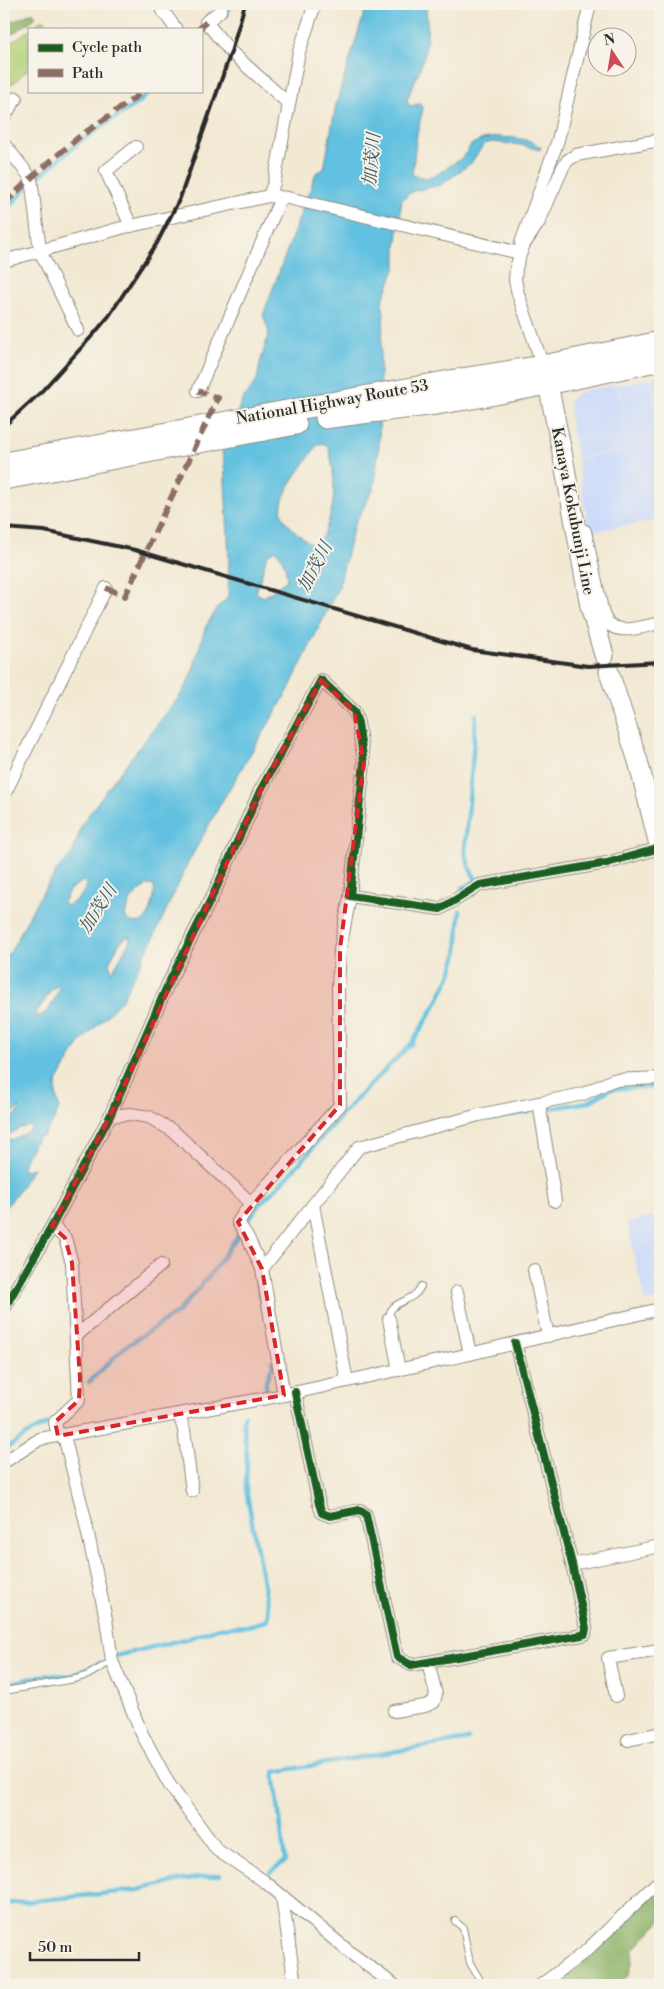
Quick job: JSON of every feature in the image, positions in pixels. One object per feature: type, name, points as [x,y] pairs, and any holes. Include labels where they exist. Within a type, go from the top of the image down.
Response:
[{"type":"highway","name":"National Highway Route 53","points":[[189,436],[452,402],[660,342]]},
{"type":"highway","name":"National Highway Route 53","points":[[13,470],[189,436],[461,379],[546,375],[660,360]]},
{"type":"main road","name":"Kanaya Kokubunji Line","points":[[546,375],[590,606],[606,664],[638,761],[660,848]]},
{"type":"street","points":[[158,4],[175,28]]},
{"type":"street","points":[[222,4],[220,11],[206,22],[231,52],[288,103]]},
{"type":"street","points":[[198,391],[280,197],[274,183],[288,103],[298,52],[316,4]]},
{"type":"street","points":[[546,375],[516,287],[515,274],[524,231],[558,140],[590,4]]},
{"type":"street","points":[[4,117],[16,98]]},
{"type":"street","points":[[520,253],[527,239],[536,228],[561,171],[569,159],[586,153],[660,140]]},
{"type":"street","points":[[4,144],[31,178],[40,251],[78,330]]},
{"type":"street","points":[[130,226],[106,171],[136,147]]},
{"type":"street","points":[[4,261],[130,226],[280,197],[520,253]]},
{"type":"street","points":[[572,504],[585,532],[606,623],[614,628],[624,630],[660,624]]},
{"type":"street","points":[[4,795],[106,588]]},
{"type":"street","points":[[4,1309],[52,1226],[110,1116],[168,984],[214,894],[260,791],[320,680],[354,712],[358,722],[364,762],[350,896],[340,949],[338,987],[340,1105],[238,1222],[248,1238],[262,1269],[290,1394],[320,1508],[328,1516],[357,1510],[365,1513],[397,1658],[411,1665],[585,1634],[586,1628],[572,1564],[515,1343]]},
{"type":"street","points":[[350,896],[440,909],[480,885],[607,864],[660,848]]},
{"type":"street","points":[[262,1269],[359,1147],[478,1115],[583,1094],[618,1079],[660,1078]]},
{"type":"street","points":[[539,1103],[555,1202]]},
{"type":"street","points":[[110,1116],[130,1114],[149,1117],[173,1131],[252,1204]]},
{"type":"street","points":[[313,1205],[347,1381]]},
{"type":"street","points":[[52,1226],[65,1238],[72,1263],[79,1400],[55,1422],[61,1436],[84,1515],[106,1619],[112,1661],[142,1734],[169,1784],[217,1850],[264,1881],[394,1985]]},
{"type":"street","points":[[77,1335],[161,1265]]},
{"type":"street","points":[[534,1270],[548,1336]]},
{"type":"street","points":[[457,1292],[470,1354]]},
{"type":"street","points":[[4,1462],[40,1439],[290,1394],[660,1309]]},
{"type":"street","points":[[389,1318],[399,1370]]},
{"type":"street","points":[[179,1414],[184,1430],[192,1491]]},
{"type":"street","points":[[572,1564],[660,1546]]},
{"type":"street","points":[[616,1696],[608,1658],[660,1650]]},
{"type":"street","points":[[394,1711],[425,1706],[434,1702],[436,1694],[428,1662]]},
{"type":"street","points":[[628,1740],[660,1733]]},
{"type":"street","points":[[541,1985],[586,1951],[660,1880]]},
{"type":"street","points":[[282,1897],[295,1985]]},
{"type":"lane","points":[[389,1318],[389,1312],[392,1308],[416,1295],[422,1286]]},
{"type":"lane","points":[[4,1691],[88,1676],[112,1661]]},
{"type":"lane","points":[[455,1922],[463,1928],[470,1964],[483,1985]]},
{"type":"highlighted area","points":[[321,680],[354,711],[364,762],[340,949],[340,1105],[238,1222],[262,1269],[284,1395],[58,1436],[55,1422],[79,1400],[80,1378],[72,1263],[65,1238],[52,1226],[110,1116],[260,791]]},
{"type":"shaded area","points":[[660,376],[660,421],[652,377]]},
{"type":"shaded area","points":[[651,378],[660,429],[660,520],[589,532],[577,459],[630,449],[618,384]]},
{"type":"shaded area","points":[[617,384],[629,448],[577,458],[569,415],[570,400],[577,394],[587,390]]},
{"type":"shaded area","points":[[660,1215],[660,1299],[645,1302],[627,1223]]},
{"type":"green space","points":[[33,12],[36,17],[33,20],[6,38],[4,37],[4,15],[14,21]]},
{"type":"green space","points":[[43,19],[52,28],[31,28]]},
{"type":"green space","points":[[28,31],[28,69],[4,90],[4,45],[6,46]]},
{"type":"green space","points":[[660,1888],[660,1922],[633,1950],[632,1964],[628,1976],[618,1983],[602,1985],[549,1985]]},
{"type":"water","name":"加茂川","points":[[367,4],[425,4],[427,26],[426,49],[407,100],[409,106],[420,104],[423,109],[417,133],[412,175],[426,178],[436,175],[462,158],[472,144],[483,139],[497,137],[517,138],[530,141],[541,147],[540,150],[521,145],[492,142],[484,144],[471,163],[441,185],[413,191],[402,199],[396,248],[396,267],[382,302],[384,313],[380,362],[379,446],[374,488],[354,525],[339,586],[287,693],[221,803],[188,863],[152,941],[121,1001],[79,1044],[56,1084],[59,1108],[43,1137],[39,1136],[28,1153],[22,1167],[23,1171],[33,1168],[4,1209],[4,1139],[12,1140],[31,1130],[30,1126],[20,1128],[4,1138],[4,1128],[19,1111],[20,1107],[4,1119],[4,959],[11,951],[37,901],[60,866],[72,854],[82,824],[182,693],[192,673],[205,628],[216,610],[228,597],[229,558],[222,453],[242,400],[257,380],[269,333],[263,315],[316,173],[324,169],[336,104]],"holes":[[[322,443],[328,446],[334,486],[328,523],[316,548],[290,526],[284,519],[282,511],[286,491],[316,446]],[[276,550],[284,564],[287,580],[264,597],[256,593],[267,555]],[[83,881],[87,884],[82,895],[76,900],[65,906],[63,902],[70,889]],[[147,885],[154,886],[152,906],[147,917],[141,922],[129,922],[125,916],[131,899]],[[129,936],[130,941],[112,972],[109,962],[121,941]],[[57,986],[59,989],[48,1010],[41,1016],[36,1017],[51,990]]]},
{"type":"waterway","points":[[227,15],[230,4]]},
{"type":"waterway","points":[[38,177],[82,140],[139,102],[149,92]]},
{"type":"waterway","points":[[4,212],[28,186]]},
{"type":"waterway","points":[[462,888],[477,881],[470,869],[465,852],[476,715]]},
{"type":"waterway","points":[[245,1225],[258,1206],[287,1177],[356,1099],[412,1043],[436,1004],[451,974],[457,954],[460,911]]},
{"type":"waterway","points":[[552,1108],[589,1102],[610,1089],[660,1086]]},
{"type":"waterway","points":[[491,1119],[529,1112]]},
{"type":"waterway","points":[[89,1382],[125,1347],[178,1312],[210,1275],[239,1234]]},
{"type":"waterway","points":[[258,1284],[263,1309]]},
{"type":"waterway","points":[[266,1395],[266,1380],[273,1365],[272,1361]]},
{"type":"waterway","points":[[116,1656],[193,1637],[218,1628],[247,1626],[266,1621],[269,1615],[246,1489],[247,1455],[243,1420],[245,1415]]},
{"type":"waterway","points":[[4,1450],[47,1424]]},
{"type":"waterway","points":[[4,1685],[40,1676],[73,1675],[100,1663]]},
{"type":"waterway","points":[[270,1872],[285,1861],[274,1772],[468,1739]]},
{"type":"waterway","points":[[4,1904],[138,1890],[182,1880],[220,1875]]},
{"type":"railway","points":[[4,426],[40,393],[109,316],[157,243],[180,198],[231,52],[245,4]]},
{"type":"railway","points":[[4,528],[44,531],[135,550],[472,650],[588,666],[660,662]]},
{"type":"marked path","points":[[200,28],[206,22]]},
{"type":"marked path","points":[[4,204],[79,137],[141,92]]},
{"type":"marked path","points":[[106,588],[125,596],[218,398],[198,391]]},
{"type":"cycle path","points":[[4,1309],[52,1226],[110,1116],[168,984],[214,893],[260,791],[321,680],[354,711],[358,723],[364,762],[350,896],[440,909],[480,885],[607,863],[660,848]]},
{"type":"cycle path","points":[[295,1392],[322,1513],[330,1516],[360,1510],[366,1515],[397,1657],[411,1665],[582,1635],[585,1634],[586,1628],[572,1564],[515,1343]]}]
